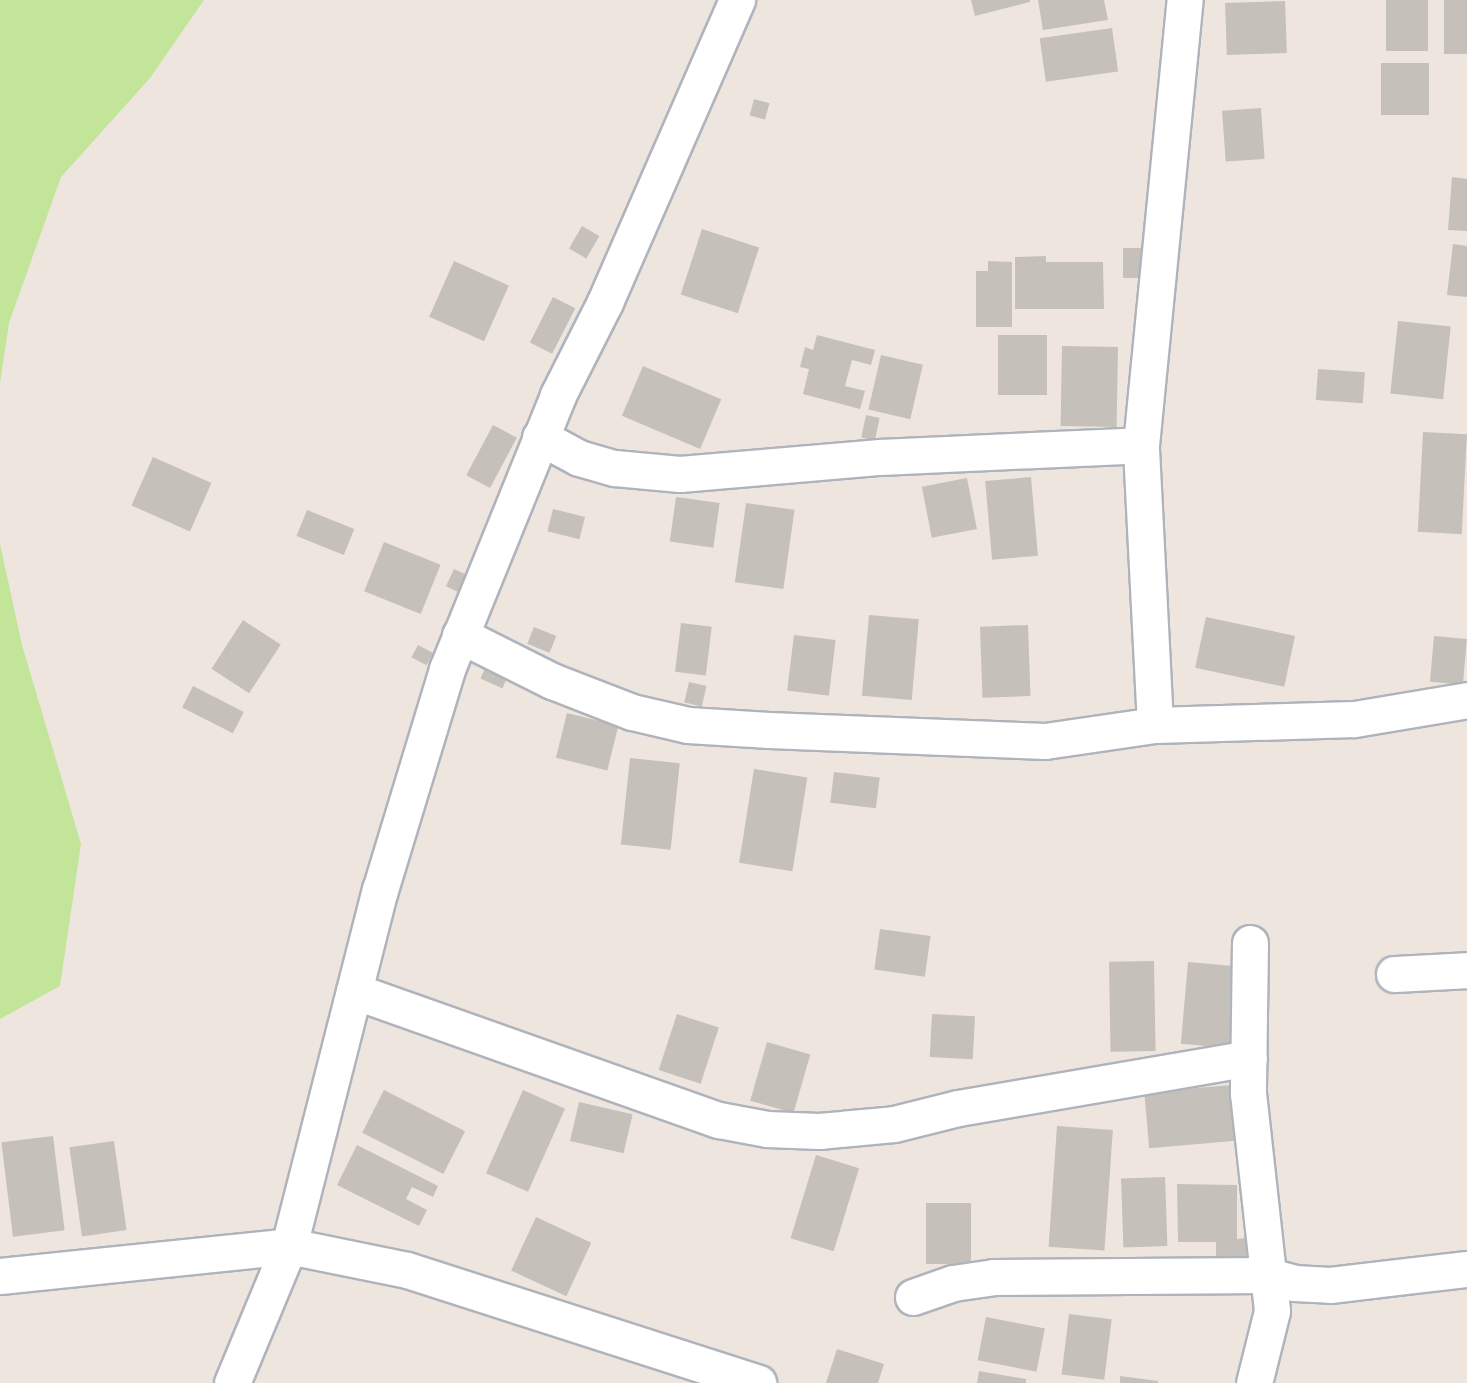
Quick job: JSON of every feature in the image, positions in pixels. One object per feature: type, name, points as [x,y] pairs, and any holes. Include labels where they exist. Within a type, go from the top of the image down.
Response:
[{"type":"street","points":[[232,1383],[289,1246],[380,890],[460,635],[540,438],[737,0]]},
{"type":"street","points":[[1155,725],[1141,445],[1185,0]]},
{"type":"street","points":[[540,438],[579,458],[615,468],[680,474],[880,457],[1141,445]]},
{"type":"street","points":[[460,635],[552,681],[632,712],[688,724],[1045,741],[1155,725],[1354,719],[1467,700]]},
{"type":"street","points":[[1250,943],[1249,1058],[1265,1275],[1272,1311],[1254,1383]]},
{"type":"street","points":[[1394,974],[1467,970]]},
{"type":"street","points":[[354,991],[719,1120],[767,1129],[819,1131],[894,1124],[958,1108],[1249,1058]]},
{"type":"street","points":[[0,1276],[289,1246],[407,1270],[758,1383]]},
{"type":"street","points":[[914,1297],[953,1283],[994,1277],[1265,1275],[1294,1283],[1330,1285],[1467,1269]]},
{"type":"green space","points":[[0,0],[204,0],[150,78],[61,177],[9,323],[0,383]]},
{"type":"green space","points":[[0,544],[22,645],[81,844],[60,986],[0,1019]]},
{"type":"building","points":[[971,0],[1030,0],[1030,2],[975,16]]},
{"type":"building","points":[[1038,0],[1104,0],[1108,20],[1043,30]]},
{"type":"building","points":[[1386,0],[1428,0],[1428,51],[1386,51]]},
{"type":"building","points":[[1444,0],[1467,0],[1467,54],[1444,54]]},
{"type":"building","points":[[1285,1],[1287,53],[1227,55],[1225,3]]},
{"type":"building","points":[[1112,28],[1118,72],[1046,82],[1040,38]]},
{"type":"building","points":[[1381,63],[1429,63],[1429,115],[1381,115]]},
{"type":"building","points":[[754,99],[769,103],[765,120],[750,115]]},
{"type":"building","points":[[1261,108],[1265,159],[1226,162],[1222,111]]},
{"type":"building","points":[[1452,177],[1467,179],[1467,231],[1448,230]]},
{"type":"building","points":[[582,226],[599,236],[586,259],[569,249]]},
{"type":"building","points":[[702,229],[759,248],[738,313],[681,295]]},
{"type":"building","points":[[1453,244],[1467,246],[1467,297],[1447,295]]},
{"type":"building","points":[[1123,248],[1149,248],[1149,278],[1123,278]]},
{"type":"building","points":[[1046,256],[1046,262],[1103,262],[1104,309],[1015,309],[1015,257]]},
{"type":"building","points":[[454,261],[509,285],[484,341],[429,317]]},
{"type":"building","points":[[988,261],[1012,262],[1012,327],[976,327],[976,271],[988,271]]},
{"type":"building","points":[[553,297],[575,308],[552,354],[530,342]]},
{"type":"building","points":[[1398,321],[1451,327],[1443,399],[1390,394]]},
{"type":"building","points":[[817,335],[875,350],[871,365],[852,360],[845,386],[865,391],[860,409],[803,394],[809,369],[800,367],[805,347],[813,350]]},
{"type":"building","points":[[998,335],[1047,335],[1047,395],[998,395]]},
{"type":"building","points":[[1062,346],[1118,347],[1117,427],[1061,426]]},
{"type":"building","points":[[881,355],[923,365],[910,419],[868,410]]},
{"type":"building","points":[[643,366],[721,399],[700,449],[622,416]]},
{"type":"building","points":[[1318,369],[1365,372],[1363,403],[1316,400]]},
{"type":"building","points":[[866,415],[880,418],[875,440],[861,437]]},
{"type":"building","points":[[493,425],[517,438],[490,488],[466,475]]},
{"type":"building","points":[[1423,432],[1467,434],[1462,534],[1418,532]]},
{"type":"building","points":[[153,457],[211,483],[190,531],[131,505]]},
{"type":"building","points":[[1031,477],[1038,556],[992,560],[985,481]]},
{"type":"building","points":[[967,478],[977,529],[932,538],[922,487]]},
{"type":"building","points":[[676,497],[720,503],[713,548],[670,542]]},
{"type":"building","points":[[746,503],[795,510],[783,589],[735,582]]},
{"type":"building","points":[[553,509],[585,517],[579,539],[547,531]]},
{"type":"building","points":[[307,510],[354,529],[344,555],[297,536]]},
{"type":"building","points":[[384,542],[441,565],[421,614],[364,591]]},
{"type":"building","points":[[454,569],[469,576],[461,593],[446,586]]},
{"type":"building","points":[[869,615],[919,619],[912,700],[862,696]]},
{"type":"building","points":[[1206,617],[1295,636],[1284,687],[1195,668]]},
{"type":"building","points":[[243,620],[281,645],[249,693],[211,669]]},
{"type":"building","points":[[681,623],[712,627],[706,675],[675,672]]},
{"type":"building","points":[[1028,625],[1030,696],[983,698],[980,627]]},
{"type":"building","points":[[534,627],[556,636],[550,653],[527,644]]},
{"type":"building","points":[[794,635],[836,640],[829,696],[787,691]]},
{"type":"building","points":[[1434,636],[1467,639],[1463,685],[1430,682]]},
{"type":"building","points":[[418,645],[433,653],[426,665],[411,657]]},
{"type":"building","points":[[487,664],[509,674],[502,688],[480,679]]},
{"type":"building","points":[[689,682],[707,686],[702,707],[684,702]]},
{"type":"building","points":[[193,686],[244,712],[233,733],[182,707]]},
{"type":"building","points":[[567,713],[618,726],[607,770],[556,758]]},
{"type":"building","points":[[630,758],[680,763],[671,850],[621,845]]},
{"type":"building","points":[[754,769],[807,777],[792,871],[739,863]]},
{"type":"building","points":[[834,772],[880,778],[876,808],[830,803]]},
{"type":"building","points":[[880,929],[931,936],[925,977],[874,970]]},
{"type":"building","points":[[1154,961],[1156,1051],[1111,1052],[1109,962]]},
{"type":"building","points":[[1188,962],[1236,966],[1229,1048],[1181,1044]]},
{"type":"building","points":[[677,1014],[719,1028],[701,1084],[659,1070]]},
{"type":"building","points":[[932,1014],[975,1016],[973,1059],[930,1057]]},
{"type":"building","points":[[767,1042],[810,1054],[793,1113],[750,1101]]},
{"type":"building","points":[[1231,1085],[1236,1141],[1149,1148],[1144,1093]]},
{"type":"building","points":[[384,1090],[465,1131],[443,1174],[362,1133]]},
{"type":"building","points":[[523,1090],[565,1109],[528,1192],[486,1173]]},
{"type":"building","points":[[579,1102],[633,1114],[624,1153],[570,1141]]},
{"type":"building","points":[[1057,1126],[1113,1130],[1104,1251],[1049,1247]]},
{"type":"building","points":[[53,1136],[65,1230],[13,1237],[1,1142]]},
{"type":"building","points":[[114,1141],[127,1230],[82,1236],[69,1147]]},
{"type":"building","points":[[357,1145],[438,1186],[433,1197],[412,1187],[406,1199],[427,1210],[419,1226],[337,1185]]},
{"type":"building","points":[[816,1155],[859,1168],[834,1251],[791,1238]]},
{"type":"building","points":[[1165,1177],[1167,1246],[1123,1247],[1121,1179]]},
{"type":"building","points":[[1177,1184],[1237,1185],[1237,1239],[1246,1238],[1246,1261],[1216,1261],[1216,1242],[1178,1242]]},
{"type":"building","points":[[926,1203],[971,1203],[971,1264],[926,1264]]},
{"type":"building","points":[[536,1217],[591,1243],[566,1296],[511,1270]]},
{"type":"building","points":[[1069,1314],[1112,1319],[1104,1380],[1062,1375]]},
{"type":"building","points":[[986,1317],[1045,1328],[1037,1372],[978,1360]]},
{"type":"building","points":[[837,1349],[884,1364],[878,1383],[826,1383]]},
{"type":"building","points":[[979,1371],[1026,1379],[1026,1383],[977,1383]]},
{"type":"building","points":[[1120,1376],[1158,1381],[1158,1383],[1120,1383]]}]
